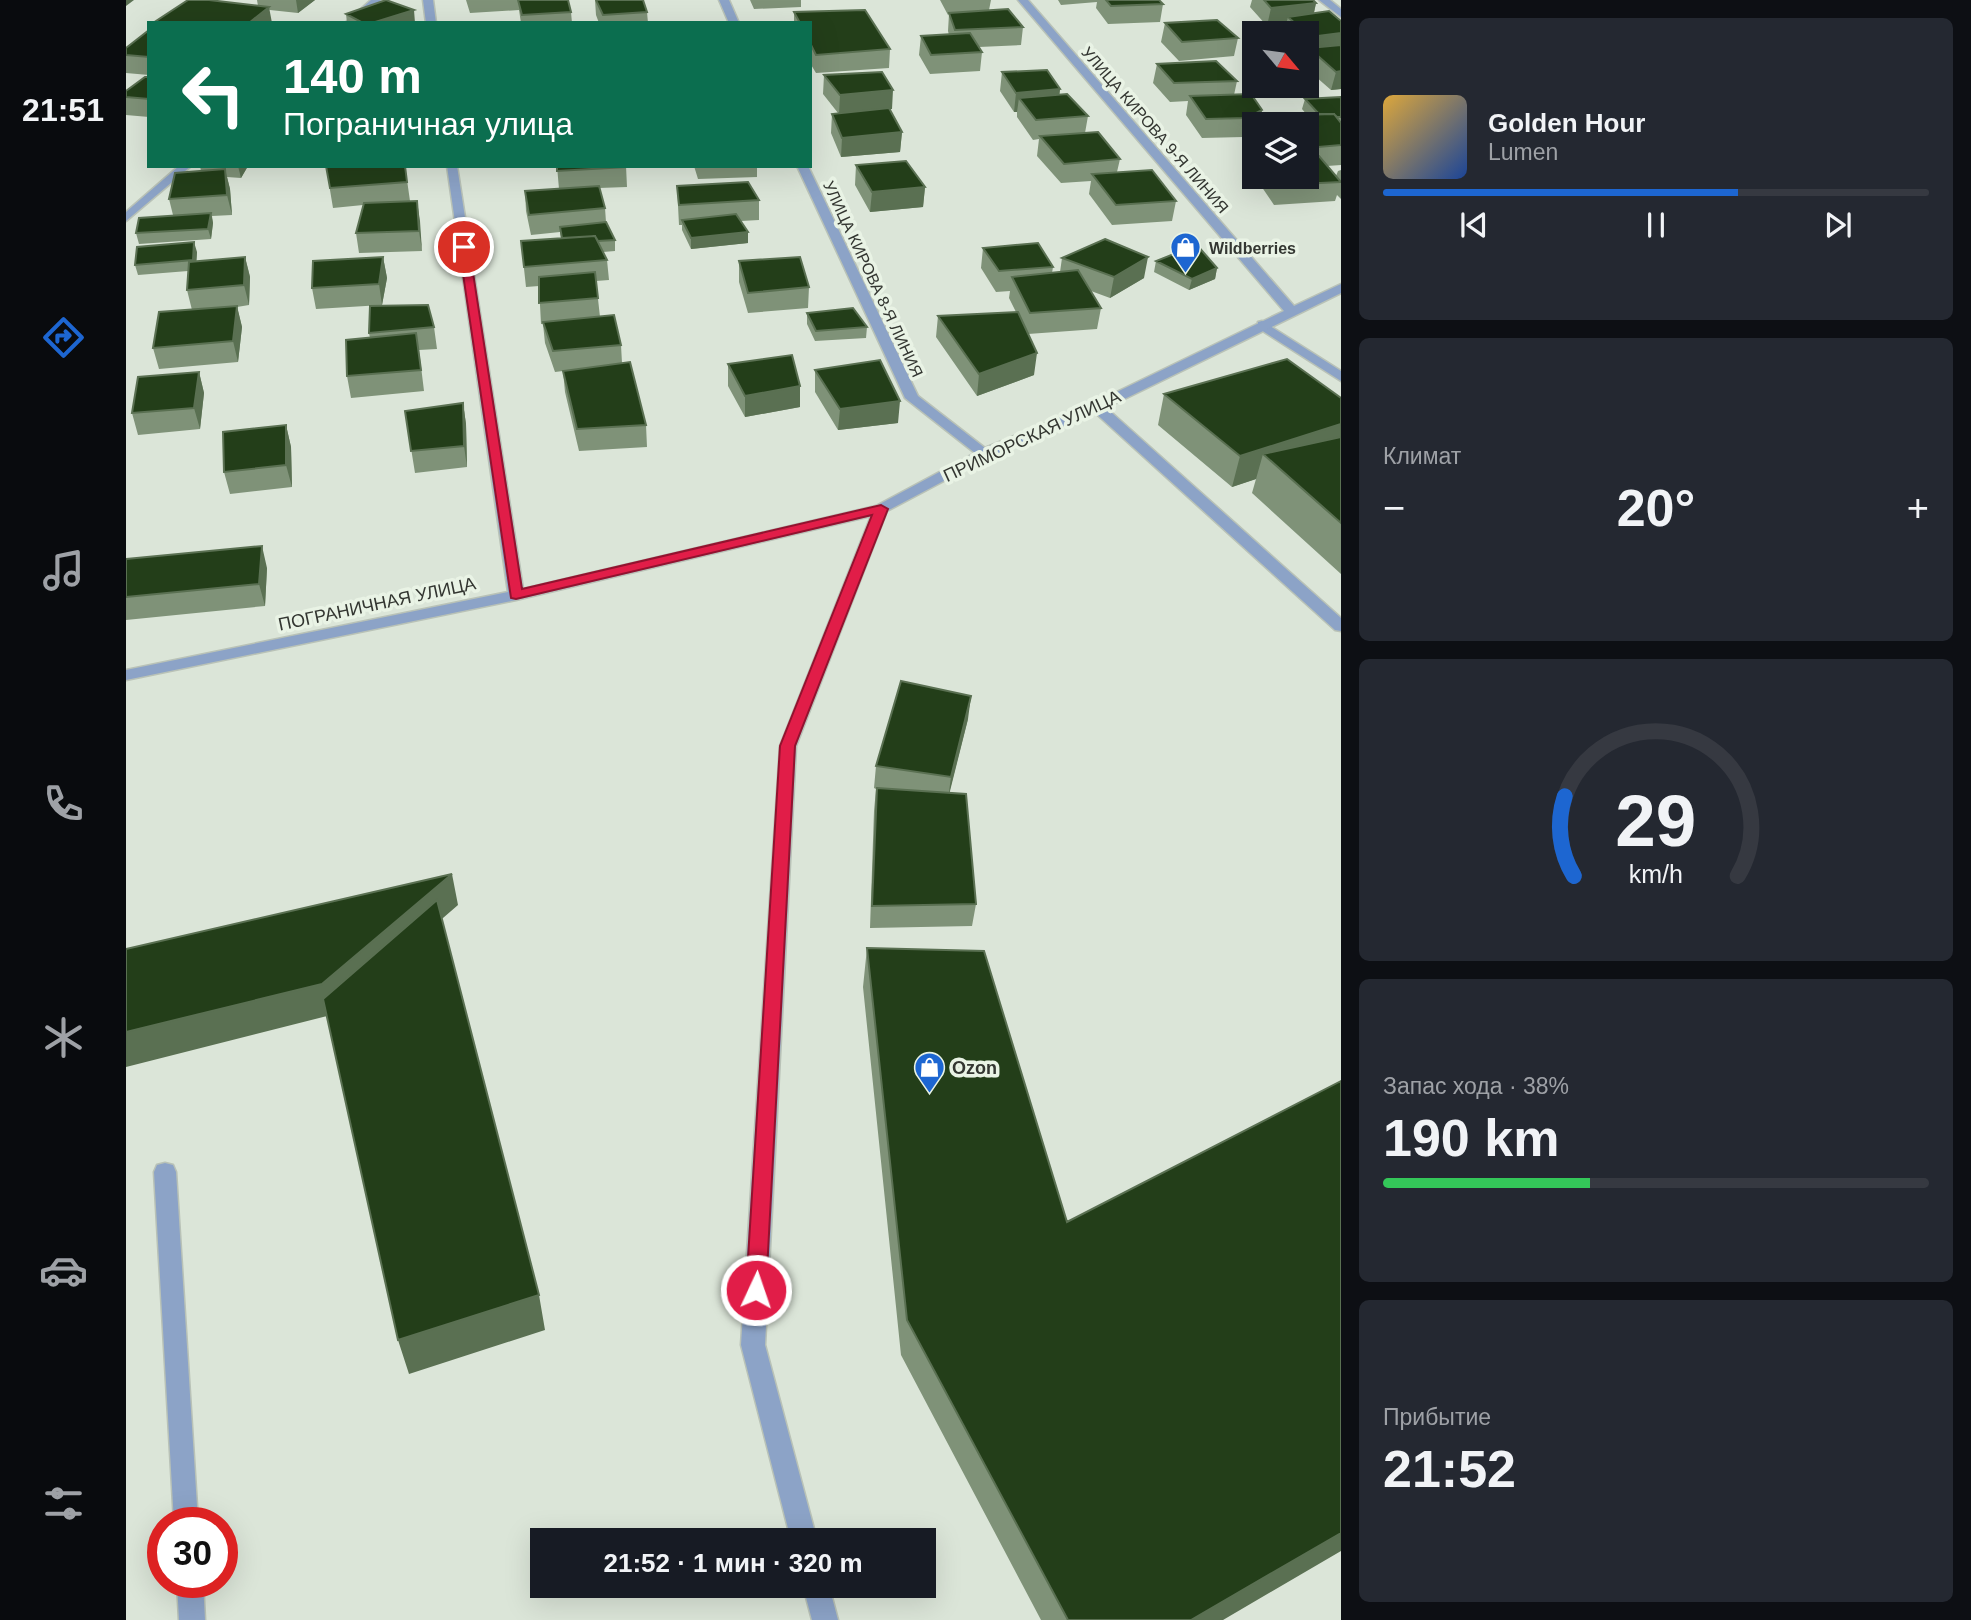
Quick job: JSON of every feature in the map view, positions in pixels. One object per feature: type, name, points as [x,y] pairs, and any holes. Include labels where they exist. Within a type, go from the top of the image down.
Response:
[{"type":"street","points":[[352,21],[376,0]]},
{"type":"street","points":[[428,0],[431,21]]},
{"type":"street","points":[[724,0],[733,21]]},
{"type":"street","name":"УЛИЦА КИРОВА 9-Я ЛИНИЯ","points":[[1023,0],[1292,312]]},
{"type":"street","points":[[1324,0],[1341,14]]},
{"type":"street","points":[[126,218],[184,168]]},
{"type":"street","points":[[452,168],[516,595]]},
{"type":"street","name":"УЛИЦА КИРОВА 8-Я ЛИНИЯ","points":[[803,168],[912,398],[984,454]]},
{"type":"street","name":"ПРИМОРСКАЯ УЛИЦА","points":[[881,509],[984,454],[1097,407],[1341,288]]},
{"type":"street","points":[[1262,325],[1341,377]]},
{"type":"street","points":[[1097,407],[1341,626]]},
{"type":"street","points":[[801,1528],[753,1345],[788,746],[881,509]]},
{"type":"street","name":"ПОГРАНИЧНАЯ УЛИЦА","points":[[126,675],[516,595],[881,509]]},
{"type":"street","points":[[165,1172],[185,1507]]},
{"type":"street","points":[[191,1598],[192,1620]]},
{"type":"street","points":[[819,1598],[825,1620]]},
{"type":"building","points":[[188,0],[269,7],[252,21],[156,21]]},
{"type":"building","points":[[386,0],[414,10],[378,21],[359,21],[346,14]]},
{"type":"building","points":[[518,0],[568,0],[571,12],[522,15]]},
{"type":"building","points":[[596,0],[643,0],[647,12],[603,15]]},
{"type":"building","points":[[1106,0],[1159,0],[1163,4],[1111,6]]},
{"type":"building","points":[[1264,0],[1313,0],[1316,3],[1271,8]]},
{"type":"building","points":[[1008,9],[1023,27],[955,30],[949,13]]},
{"type":"building","points":[[865,10],[890,49],[816,55],[812,47],[812,21],[799,21],[794,12]]},
{"type":"building","points":[[1329,11],[1341,21],[1341,33],[1320,36],[1320,21],[1292,21],[1288,17]]},
{"type":"building","points":[[1217,20],[1238,38],[1182,42],[1165,23]]},
{"type":"building","points":[[147,32],[147,57],[126,55],[126,48]]},
{"type":"building","points":[[970,33],[982,52],[931,55],[921,36]]},
{"type":"building","points":[[1341,45],[1341,71],[1336,72],[1320,58],[1320,47]]},
{"type":"building","points":[[1216,61],[1237,81],[1174,83],[1157,64]]},
{"type":"building","points":[[1047,70],[1060,89],[1016,93],[1002,72]]},
{"type":"building","points":[[882,72],[893,90],[840,95],[824,75]]},
{"type":"building","points":[[147,77],[147,99],[126,97],[126,91]]},
{"type":"building","points":[[1067,94],[1088,116],[1036,120],[1019,98]]},
{"type":"building","points":[[1242,94],[1242,98],[1254,98],[1262,110],[1242,112],[1242,118],[1206,119],[1190,96]]},
{"type":"building","points":[[1341,97],[1341,117],[1319,114],[1305,99]]},
{"type":"building","points":[[889,108],[902,132],[842,138],[832,114]]},
{"type":"building","points":[[1319,114],[1334,114],[1341,123],[1341,145],[1319,147]]},
{"type":"building","points":[[1098,132],[1120,159],[1064,164],[1040,136]]},
{"type":"building","points":[[1319,156],[1341,182],[1319,183]]},
{"type":"building","points":[[906,161],[925,187],[872,192],[856,165]]},
{"type":"building","points":[[326,168],[405,168],[407,182],[330,188]]},
{"type":"building","points":[[557,168],[609,168],[557,171]]},
{"type":"building","points":[[225,169],[227,195],[169,199],[175,173]]},
{"type":"building","points":[[1152,170],[1176,201],[1116,205],[1092,174]]},
{"type":"building","points":[[748,182],[759,200],[679,205],[677,186]]},
{"type":"building","points":[[599,186],[605,208],[529,215],[525,191]]},
{"type":"building","points":[[417,201],[419,231],[356,233],[364,203]]},
{"type":"building","points":[[211,213],[208,229],[136,233],[139,218]]},
{"type":"building","points":[[736,214],[748,232],[691,238],[682,220]]},
{"type":"building","points":[[606,222],[615,240],[598,241],[595,236],[562,238],[560,227]]},
{"type":"building","points":[[595,236],[607,260],[524,267],[521,241]]},
{"type":"building","points":[[1105,239],[1148,257],[1114,277],[1062,258]]},
{"type":"building","points":[[194,242],[193,260],[135,265],[137,247]]},
{"type":"building","points":[[1038,243],[1053,267],[999,271],[983,248]]},
{"type":"building","points":[[1197,245],[1217,268],[1192,279],[1156,261]]},
{"type":"building","points":[[245,257],[244,285],[187,290],[189,262]]},
{"type":"building","points":[[383,257],[379,284],[312,288],[313,261]]},
{"type":"building","points":[[800,257],[809,287],[748,293],[739,261]]},
{"type":"building","points":[[1078,270],[1101,308],[1030,313],[1012,277]]},
{"type":"building","points":[[595,272],[598,298],[539,303],[539,277]]},
{"type":"building","points":[[428,305],[434,327],[369,333],[370,306]]},
{"type":"building","points":[[237,306],[233,341],[153,348],[159,312]]},
{"type":"building","points":[[853,308],[867,327],[816,331],[807,313]]},
{"type":"building","points":[[1018,312],[1037,353],[979,374],[938,316]]},
{"type":"building","points":[[614,315],[621,345],[553,351],[543,322]]},
{"type":"building","points":[[416,333],[421,370],[347,376],[346,340]]},
{"type":"building","points":[[792,355],[800,386],[745,396],[728,364]]},
{"type":"building","points":[[1287,359],[1341,398],[1341,424],[1240,456],[1164,394]]},
{"type":"building","points":[[880,360],[900,401],[840,409],[815,370]]},
{"type":"building","points":[[630,362],[646,425],[577,429],[563,371]]},
{"type":"building","points":[[199,372],[194,408],[132,413],[138,377]]},
{"type":"building","points":[[463,403],[464,446],[411,451],[405,411]]},
{"type":"building","points":[[286,425],[286,465],[224,472],[223,432]]},
{"type":"building","points":[[1341,437],[1341,523],[1263,454]]},
{"type":"building","points":[[262,546],[259,584],[126,597],[126,559]]},
{"type":"building","points":[[901,681],[971,696],[951,777],[876,766]]},
{"type":"building","points":[[877,788],[966,794],[976,904],[872,906]]},
{"type":"building","points":[[452,874],[322,984],[126,1032],[126,949]]},
{"type":"building","points":[[437,900],[539,1295],[398,1340],[323,999]]},
{"type":"building","points":[[867,948],[984,951],[1067,1222],[1341,1081],[1341,1533],[1191,1620],[1068,1620],[907,1320]]},
{"type":"place","name":"Wildberries","points":[[1186,275]]},
{"type":"place","name":"Ozon","points":[[929,1095]]},
{"type":"route","points":[[464,247],[516,595],[881,509],[788,746],[756,1290]]}]
